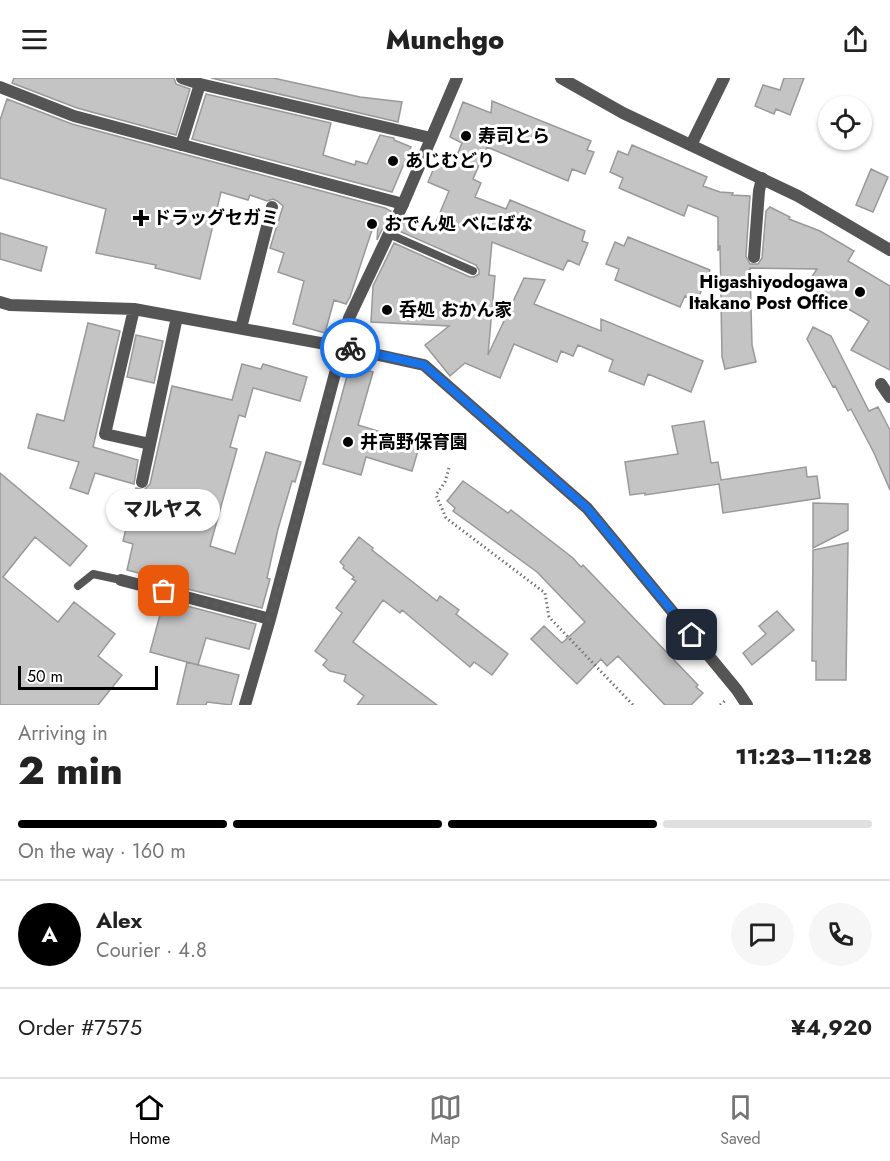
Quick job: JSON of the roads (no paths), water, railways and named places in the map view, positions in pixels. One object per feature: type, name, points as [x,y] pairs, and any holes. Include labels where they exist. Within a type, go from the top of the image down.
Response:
[{"type":"street","points":[[182,78],[431,138]]},
{"type":"street","points":[[245,705],[270,619],[349,318],[403,204],[457,78]]},
{"type":"street","points":[[561,78],[623,113],[798,196],[890,250]]},
{"type":"street","points":[[690,145],[724,78]]},
{"type":"street","points":[[181,145],[200,84]]},
{"type":"street","points":[[0,87],[74,116],[403,204]]},
{"type":"street","points":[[754,257],[762,178]]},
{"type":"street","points":[[241,328],[272,207]]},
{"type":"street","points":[[0,302],[134,309],[342,347],[424,365],[587,508],[747,705]]},
{"type":"street","points":[[134,309],[105,434],[150,444]]},
{"type":"street","points":[[142,482],[177,317]]},
{"type":"street","points":[[881,384],[890,397]]},
{"type":"street","points":[[121,580],[270,619]]},
{"type":"lane","points":[[389,234],[473,271]]},
{"type":"lane","points":[[78,586],[93,574],[121,580]]},
{"type":"place","name":"寿司とら","points":[[466,136]]},
{"type":"place","name":"あじむどり","points":[[393,161]]},
{"type":"place","name":"ドラッグセガミ","points":[[141,218]]},
{"type":"place","name":"おでん処 べにばな","points":[[372,224]]},
{"type":"place","name":"Higashiyodogawa Itakano Post Office","points":[[860,292]]},
{"type":"place","name":"呑処 おかん家","points":[[387,310]]},
{"type":"place","name":"井高野保育園","points":[[348,442]]},
{"type":"place","name":"マルヤス","points":[[164,591]]}]
